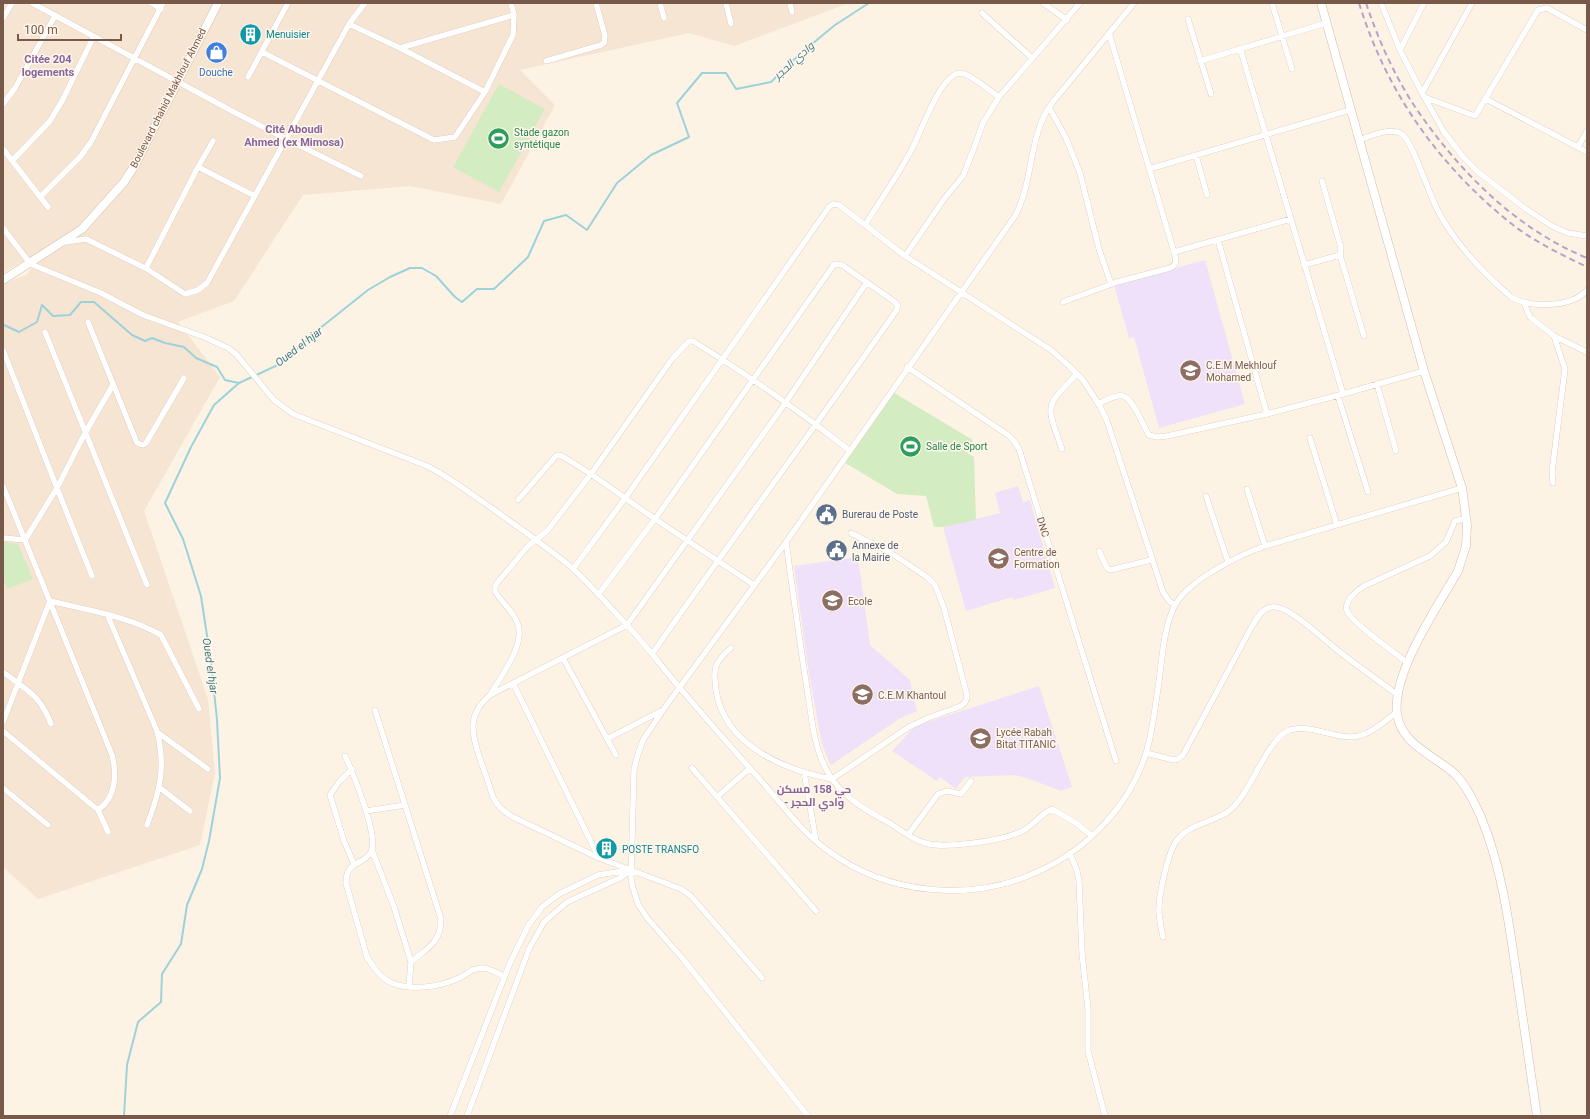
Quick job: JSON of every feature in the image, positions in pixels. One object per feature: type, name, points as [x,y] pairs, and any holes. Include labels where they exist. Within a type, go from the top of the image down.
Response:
[{"type":"main road","name":"Boulevard chahid Makhlouf Ahmed","points":[[3,280],[28,262],[82,229],[124,182],[135,165],[218,3]]},
{"type":"main road","points":[[1321,3],[1424,371],[1462,488],[1467,518],[1466,546],[1458,571],[1421,635],[1408,663],[1398,695],[1397,712],[1402,727],[1411,741],[1451,771],[1462,782],[1477,809],[1491,844],[1499,871],[1510,931],[1537,1116]]},
{"type":"street","points":[[3,18],[12,3]]},
{"type":"street","points":[[32,3],[136,58],[177,82],[361,176]]},
{"type":"street","points":[[41,196],[80,157],[91,142],[162,6],[151,3]]},
{"type":"street","points":[[248,77],[288,3]]},
{"type":"street","points":[[63,242],[86,239],[146,268],[185,294],[198,290],[207,283],[349,24],[365,3]]},
{"type":"street","points":[[262,52],[434,140],[455,137],[485,92],[513,35],[514,16],[511,3]]},
{"type":"street","points":[[546,61],[604,43],[605,36],[596,3]]},
{"type":"street","points":[[660,3],[664,18]]},
{"type":"street","points":[[726,3],[732,24]]},
{"type":"street","points":[[790,3],[792,12]]},
{"type":"street","points":[[1043,3],[1067,20]]},
{"type":"street","points":[[905,256],[944,199],[962,176],[983,123],[998,97],[1067,20],[1080,3]]},
{"type":"street","points":[[808,1116],[683,958],[648,919],[638,904],[632,883],[632,869],[634,769],[638,754],[643,740],[663,710],[786,542],[907,367],[1015,216],[1026,187],[1040,127],[1049,107],[1134,3]]},
{"type":"street","points":[[1272,3],[1292,70]]},
{"type":"street","points":[[1381,3],[1400,50],[1436,120],[1453,145],[1477,172],[1526,209],[1552,226],[1568,233],[1587,236]]},
{"type":"street","points":[[1400,50],[1424,3]]},
{"type":"street","points":[[1423,95],[1472,3]]},
{"type":"street","points":[[1423,95],[1474,116],[1486,99],[1536,13],[1540,9],[1547,8],[1587,30]]},
{"type":"street","points":[[982,13],[1032,58]]},
{"type":"street","points":[[3,104],[16,88],[56,16]]},
{"type":"street","points":[[400,48],[514,16]]},
{"type":"street","points":[[1188,19],[1211,94]]},
{"type":"street","points":[[1200,61],[1326,23]]},
{"type":"street","points":[[349,24],[400,48],[485,92]]},
{"type":"street","points":[[1063,302],[1111,284],[1173,266],[1176,262],[1109,33]]},
{"type":"street","points":[[12,160],[50,121],[62,101],[94,36]]},
{"type":"street","points":[[1240,48],[1291,219],[1368,492]]},
{"type":"street","points":[[865,225],[913,147],[927,115],[939,93],[956,74],[963,74],[971,78],[998,97]]},
{"type":"street","points":[[1486,99],[1587,152]]},
{"type":"street","points":[[1049,107],[1066,138],[1080,173],[1099,249],[1111,284]]},
{"type":"street","points":[[1149,169],[1350,110]]},
{"type":"street","points":[[1359,140],[1393,131],[1403,135],[1412,148],[1428,190],[1438,210],[1459,244],[1473,261],[1498,286],[1512,297],[1524,303],[1557,304],[1571,301],[1583,295],[1587,290]]},
{"type":"street","points":[[1578,147],[1587,131]]},
{"type":"street","points":[[146,268],[213,141]]},
{"type":"street","points":[[3,149],[41,196],[48,207]]},
{"type":"street","points":[[1196,155],[1207,195]]},
{"type":"street","points":[[198,167],[255,196]]},
{"type":"street","points":[[1322,181],[1341,248],[1340,255],[1364,336]]},
{"type":"street","points":[[573,569],[626,497],[830,205],[833,204],[839,205],[905,256],[1050,350],[1077,374],[1093,393],[1107,421],[1151,560],[1165,596],[1168,601],[1175,605]]},
{"type":"street","points":[[1174,252],[1291,219]]},
{"type":"street","points":[[3,228],[28,262],[101,293],[143,314],[204,337],[228,348],[282,407],[293,414],[437,471],[536,540],[573,569],[627,625],[680,688],[816,841],[849,864],[872,875],[914,887],[955,891],[977,890],[1004,885],[1028,877],[1047,868],[1092,836],[1126,797],[1146,753],[1168,627],[1175,605],[1186,591],[1228,562],[1250,551],[1462,488]]},
{"type":"street","points":[[1218,240],[1268,414]]},
{"type":"street","points":[[1304,265],[1340,255]]},
{"type":"street","points":[[598,595],[655,519],[835,264],[842,265],[895,302],[898,306],[897,309],[817,425],[718,560],[652,654]]},
{"type":"street","points":[[490,695],[627,625],[786,402],[867,282]]},
{"type":"street","points":[[1524,303],[1530,317],[1554,336],[1587,352]]},
{"type":"street","points":[[88,322],[137,443],[143,445],[146,443],[184,378]]},
{"type":"street","points":[[45,332],[147,585]]},
{"type":"street","points":[[1553,483],[1552,472],[1565,369],[1554,336]]},
{"type":"street","points":[[762,978],[686,892],[677,886],[599,858],[513,817],[498,806],[473,738],[472,728],[477,709],[490,695],[514,653],[520,636],[515,618],[496,594],[495,587],[528,546],[548,531],[591,474],[672,359],[686,343],[693,341],[754,380],[786,402],[849,450]]},
{"type":"street","points":[[3,350],[56,488],[92,576]]},
{"type":"street","name":"DNC","points":[[907,367],[1008,435],[1019,449],[1116,761]]},
{"type":"street","points":[[1098,404],[1120,396],[1125,397],[1132,405],[1149,435],[1157,437],[1268,414],[1424,371]]},
{"type":"street","points":[[1062,449],[1050,416],[1050,409],[1055,397],[1077,374]]},
{"type":"street","points":[[1377,384],[1396,450]]},
{"type":"street","points":[[25,540],[56,488],[85,432],[113,385]]},
{"type":"street","points":[[1310,438],[1337,525]]},
{"type":"street","points":[[518,500],[558,455],[564,457],[626,497],[655,519],[754,585]]},
{"type":"street","points":[[3,486],[112,755],[115,766],[112,794],[108,802],[98,810]]},
{"type":"street","points":[[1247,489],[1265,546]]},
{"type":"street","points":[[1206,496],[1228,562]]},
{"type":"street","points":[[1408,663],[1359,625],[1348,613],[1347,606],[1355,593],[1364,586],[1430,556],[1446,542],[1455,521],[1467,518]]},
{"type":"street","points":[[731,648],[717,662],[714,672],[718,701],[726,719],[752,748],[774,760],[804,772],[832,779],[909,727],[928,718],[961,706],[966,702],[967,698],[944,608],[935,585],[890,553],[852,533]]},
{"type":"street","points":[[3,538],[25,540]]},
{"type":"street","points":[[786,542],[802,657],[820,758],[832,779],[845,794],[856,803],[908,835],[922,842],[938,845],[977,842],[1020,833],[1032,825],[1048,810],[1053,808],[1076,823],[1092,836]]},
{"type":"street","points":[[1099,551],[1107,568],[1110,570],[1151,560]]},
{"type":"street","points":[[50,601],[107,614],[162,635],[199,709]]},
{"type":"street","points":[[3,722],[50,601]]},
{"type":"street","points":[[1146,753],[1174,760],[1178,759],[1183,754],[1251,628],[1264,610],[1270,607],[1280,608],[1295,616],[1344,656],[1398,695]]},
{"type":"street","points":[[107,614],[157,731],[162,761],[160,788],[147,825]]},
{"type":"street","points":[[563,658],[616,755]]},
{"type":"street","points":[[3,672],[33,694],[41,703],[52,724]]},
{"type":"street","points":[[513,683],[599,858]]},
{"type":"street","points":[[375,710],[441,919],[441,930],[437,939],[411,962]]},
{"type":"street","points":[[607,738],[663,710]]},
{"type":"street","points":[[1162,937],[1160,906],[1168,862],[1174,844],[1183,834],[1231,810],[1277,739],[1290,730],[1304,729],[1342,736],[1357,737],[1369,732],[1397,712]]},
{"type":"street","points":[[3,731],[98,810],[108,832]]},
{"type":"street","points":[[157,731],[208,769]]},
{"type":"street","points":[[345,756],[352,769],[366,811],[372,835],[372,850],[394,907],[411,962],[409,986]]},
{"type":"street","points":[[692,768],[816,911]]},
{"type":"street","points":[[717,797],[750,768]]},
{"type":"street","points":[[352,769],[339,782],[330,795],[339,828],[354,864]]},
{"type":"street","points":[[804,772],[816,841]]},
{"type":"street","points":[[908,835],[938,794],[947,791],[961,794],[971,781]]},
{"type":"street","points":[[3,788],[48,825]]},
{"type":"street","points":[[160,788],[190,811]]},
{"type":"street","points":[[366,811],[405,805]]},
{"type":"street","points":[[372,850],[348,870],[346,883],[367,957],[373,967],[383,977],[391,983],[420,987],[441,984],[459,978],[472,969],[488,969],[504,976]]},
{"type":"street","points":[[1070,853],[1079,881],[1082,953],[1088,1009],[1088,1050],[1105,1116]]},
{"type":"street","points":[[450,1116],[504,976],[528,926],[542,907],[559,894],[598,874],[632,869]]},
{"type":"street","points":[[467,1116],[529,949],[544,922],[567,902],[620,878],[632,869]]},
{"type":"shaded area","points":[[3,3],[849,3],[734,46],[689,33],[520,70],[555,105],[501,204],[410,186],[303,195],[234,301],[178,322],[220,377],[144,511],[208,699],[215,773],[200,845],[38,899],[3,867],[3,284],[26,275],[59,240],[3,273]]},
{"type":"shaded area","name":"C.E.M Mekhlouf Mohamed","points":[[1205,260],[1245,404],[1159,428],[1134,337],[1129,338],[1114,285]]},
{"type":"shaded area","name":"Centre de Formation","points":[[1018,486],[1023,502],[1030,500],[1055,588],[1014,600],[1012,597],[966,611],[943,527],[1000,513],[995,493]]},
{"type":"shaded area","name":"C.E.M Khantoul","points":[[858,557],[870,645],[910,680],[917,711],[899,719],[831,765],[822,744],[809,674],[794,566]]},
{"type":"shaded area","name":"Lycée Rabah Bitat TITANIC","points":[[1039,686],[1072,787],[1061,791],[1015,775],[965,777],[956,789],[940,777],[937,781],[892,751],[915,726]]},
{"type":"green space","name":"Stade gazon syntétique","points":[[499,84],[545,109],[499,192],[453,167]]},
{"type":"green space","name":"Salle de Sport","points":[[891,391],[973,440],[966,452],[974,457],[976,520],[943,527],[934,527],[926,496],[897,494],[842,461]]},
{"type":"green space","points":[[3,542],[18,544],[33,579],[7,589],[3,578]]},
{"type":"waterway","name":"Oued el hjar","points":[[124,1116],[127,1065],[138,1022],[161,1002],[162,974],[181,944],[187,905],[202,869],[209,841],[220,778],[217,720],[211,662],[201,596],[183,539],[165,503],[191,447],[214,405],[239,383],[282,363],[319,329],[368,290],[390,277],[410,268],[422,268],[436,276],[455,297],[462,302],[477,289],[494,289],[528,257],[544,221],[566,215],[587,230],[617,183],[651,155],[689,137],[677,103],[702,73],[726,73],[736,89],[771,82],[801,53],[835,25],[869,3]]},
{"type":"waterway","points":[[4,325],[19,332],[37,322],[42,305],[53,316],[70,315],[81,302],[94,302],[132,335],[145,341],[152,338],[165,343],[184,347],[196,358],[217,367],[225,380],[239,383]]},
{"type":"railway","points":[[1359,3],[1370,35],[1399,95],[1437,150],[1482,199],[1508,221],[1556,252],[1587,267]]},
{"type":"railway","points":[[1366,3],[1383,47],[1404,89],[1426,122],[1455,159],[1471,177],[1506,209],[1544,236],[1587,258]]},
{"type":"place","name":"Menuisier","points":[[251,34]]},
{"type":"place","name":"Douche","points":[[216,52]]},
{"type":"place","name":"Stade gazon syntétique","points":[[499,138]]},
{"type":"place","name":"C.E.M Mekhlouf Mohamed","points":[[1190,371]]},
{"type":"place","name":"Salle de Sport","points":[[911,446]]},
{"type":"place","name":"Burerau de Poste","points":[[827,514]]},
{"type":"place","name":"Annexe de la Mairie","points":[[836,551]]},
{"type":"place","name":"Centre de Formation","points":[[999,558]]},
{"type":"place","name":"Ecole","points":[[832,601]]},
{"type":"place","name":"C.E.M Khantoul","points":[[863,695]]},
{"type":"place","name":"Lycée Rabah Bitat TITANIC","points":[[980,738]]},
{"type":"place","name":"POSTE TRANSFO","points":[[606,849]]},
{"type":"district","name":"Citée 204 logements","points":[[48,65]]},
{"type":"district","name":"Cité Aboudi Ahmed (ex Mimosa)","points":[[294,135]]},
{"type":"district","name":"حي 158 مسكن - وادي الحجر","points":[[814,795]]},
{"type":"water label","name":"وادي الحجر","points":[[794,61]]}]
